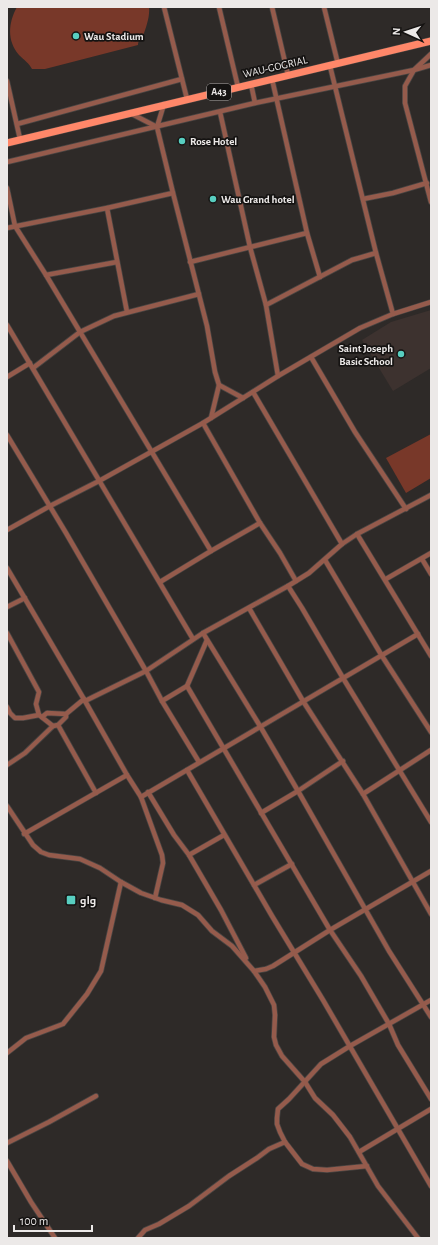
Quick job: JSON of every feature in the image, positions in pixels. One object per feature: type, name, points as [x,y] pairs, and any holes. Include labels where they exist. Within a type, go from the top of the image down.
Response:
[{"type":"main road","name":"WAU-GOGRIAL","points":[[7,143],[431,41]]},
{"type":"street","points":[[164,7],[187,99]]},
{"type":"street","points":[[220,7],[238,87]]},
{"type":"street","points":[[272,7],[288,76]]},
{"type":"street","points":[[324,7],[338,64]]},
{"type":"street","points":[[431,54],[414,70],[405,86],[405,103],[431,202]]},
{"type":"street","points":[[7,162],[276,98],[414,70],[431,65]]},
{"type":"street","points":[[330,66],[376,253],[393,314]]},
{"type":"street","points":[[17,124],[182,79]]},
{"type":"street","points":[[272,79],[307,233],[320,277]]},
{"type":"street","points":[[7,81],[20,140]]},
{"type":"street","points":[[251,84],[255,103]]},
{"type":"street","points":[[164,104],[157,127],[207,326],[215,372],[219,385],[211,418]]},
{"type":"street","points":[[220,112],[250,247],[266,305],[278,376]]},
{"type":"street","points":[[130,113],[157,127]]},
{"type":"street","points":[[363,199],[427,183]]},
{"type":"street","points":[[7,188],[15,226],[46,275],[210,551]]},
{"type":"street","points":[[7,228],[173,193]]},
{"type":"street","points":[[107,208],[127,312]]},
{"type":"street","points":[[190,262],[307,233]]},
{"type":"street","points":[[266,305],[352,260],[376,253]]},
{"type":"street","points":[[46,275],[117,262]]},
{"type":"street","points":[[33,368],[80,332],[114,316],[199,294]]},
{"type":"street","points":[[7,530],[50,506],[99,482],[203,423],[278,376],[360,328],[393,314],[431,302]]},
{"type":"street","points":[[7,325],[193,639]]},
{"type":"street","points":[[311,357],[355,432],[406,509]]},
{"type":"street","points":[[7,377],[30,363]]},
{"type":"street","points":[[219,385],[243,398]]},
{"type":"street","points":[[253,392],[342,544]]},
{"type":"street","points":[[203,423],[260,523],[296,581]]},
{"type":"street","points":[[7,435],[199,762]]},
{"type":"street","points":[[7,765],[25,752],[66,717],[66,714],[84,700],[146,671],[202,633],[250,608],[309,573],[342,544],[357,534],[431,495]]},
{"type":"street","points":[[160,582],[210,551],[260,523]]},
{"type":"street","points":[[357,534],[386,579],[431,656]]},
{"type":"street","points":[[386,579],[431,553]]},
{"type":"street","points":[[422,559],[431,574]]},
{"type":"street","points":[[325,560],[382,656],[431,732]]},
{"type":"street","points":[[7,568],[127,776],[141,797],[162,855],[163,863],[155,898]]},
{"type":"street","points":[[288,586],[431,822]]},
{"type":"street","points":[[7,607],[25,598]]},
{"type":"street","points":[[250,608],[303,701],[364,794],[431,914]]},
{"type":"street","points":[[7,633],[40,692],[36,704],[40,716],[55,725],[96,793]]},
{"type":"street","points":[[202,633],[208,640],[260,726],[389,951],[431,1017]]},
{"type":"street","points":[[141,797],[418,634]]},
{"type":"street","points":[[162,701],[187,686],[208,640]]},
{"type":"street","points":[[187,686],[330,930],[361,976],[389,1024],[398,1044],[431,1100]]},
{"type":"street","points":[[7,707],[15,718],[40,716],[47,713],[66,714]]},
{"type":"street","points":[[364,794],[431,750]]},
{"type":"street","points":[[261,812],[298,791],[343,761]]},
{"type":"street","points":[[187,770],[431,1186]]},
{"type":"street","points":[[24,834],[127,776]]},
{"type":"street","points":[[148,792],[189,855],[221,910],[249,965]]},
{"type":"street","points":[[7,806],[33,846],[42,852],[49,855],[80,859],[100,868],[141,893],[182,905],[198,915],[212,931],[232,946],[254,971],[265,987],[274,1005],[274,1037],[276,1045],[282,1056],[305,1082],[315,1098],[350,1137],[378,1186],[418,1238]]},
{"type":"street","points":[[189,855],[224,835]]},
{"type":"street","points":[[254,885],[292,864]]},
{"type":"street","points":[[254,971],[273,966],[293,952],[431,871]]},
{"type":"street","points":[[7,1053],[26,1038],[63,1024],[87,994],[101,971],[122,882]]},
{"type":"street","points":[[367,1166],[327,1170],[313,1169],[302,1164],[285,1142],[277,1124],[277,1112],[280,1106],[289,1099],[321,1064],[431,1000]]},
{"type":"street","points":[[7,1144],[96,1096]]},
{"type":"street","points":[[359,1152],[431,1109]]},
{"type":"street","points":[[138,1238],[145,1230],[159,1224],[189,1206],[229,1176],[269,1149],[285,1142]]},
{"type":"street","points":[[7,1161],[31,1202],[55,1238]]},
{"type":"shaded area","name":"Wau Stadium","points":[[17,7],[149,7],[149,17],[138,45],[45,69],[32,69],[15,50],[12,44],[10,32],[12,19]]},
{"type":"shaded area","name":"Saint Joseph Basic School","points":[[431,310],[431,368],[393,391],[362,340],[391,322]]},
{"type":"shaded area","points":[[431,434],[431,478],[406,493],[386,458]]},
{"type":"place","name":"Wau Stadium","points":[[76,36]]},
{"type":"place","name":"Rose Hotel","points":[[182,141]]},
{"type":"place","name":"Wau Grand hotel","points":[[213,199]]},
{"type":"place","name":"Saint Joseph Basic School","points":[[401,354]]},
{"type":"place","name":"واو","points":[[71,900]]}]
